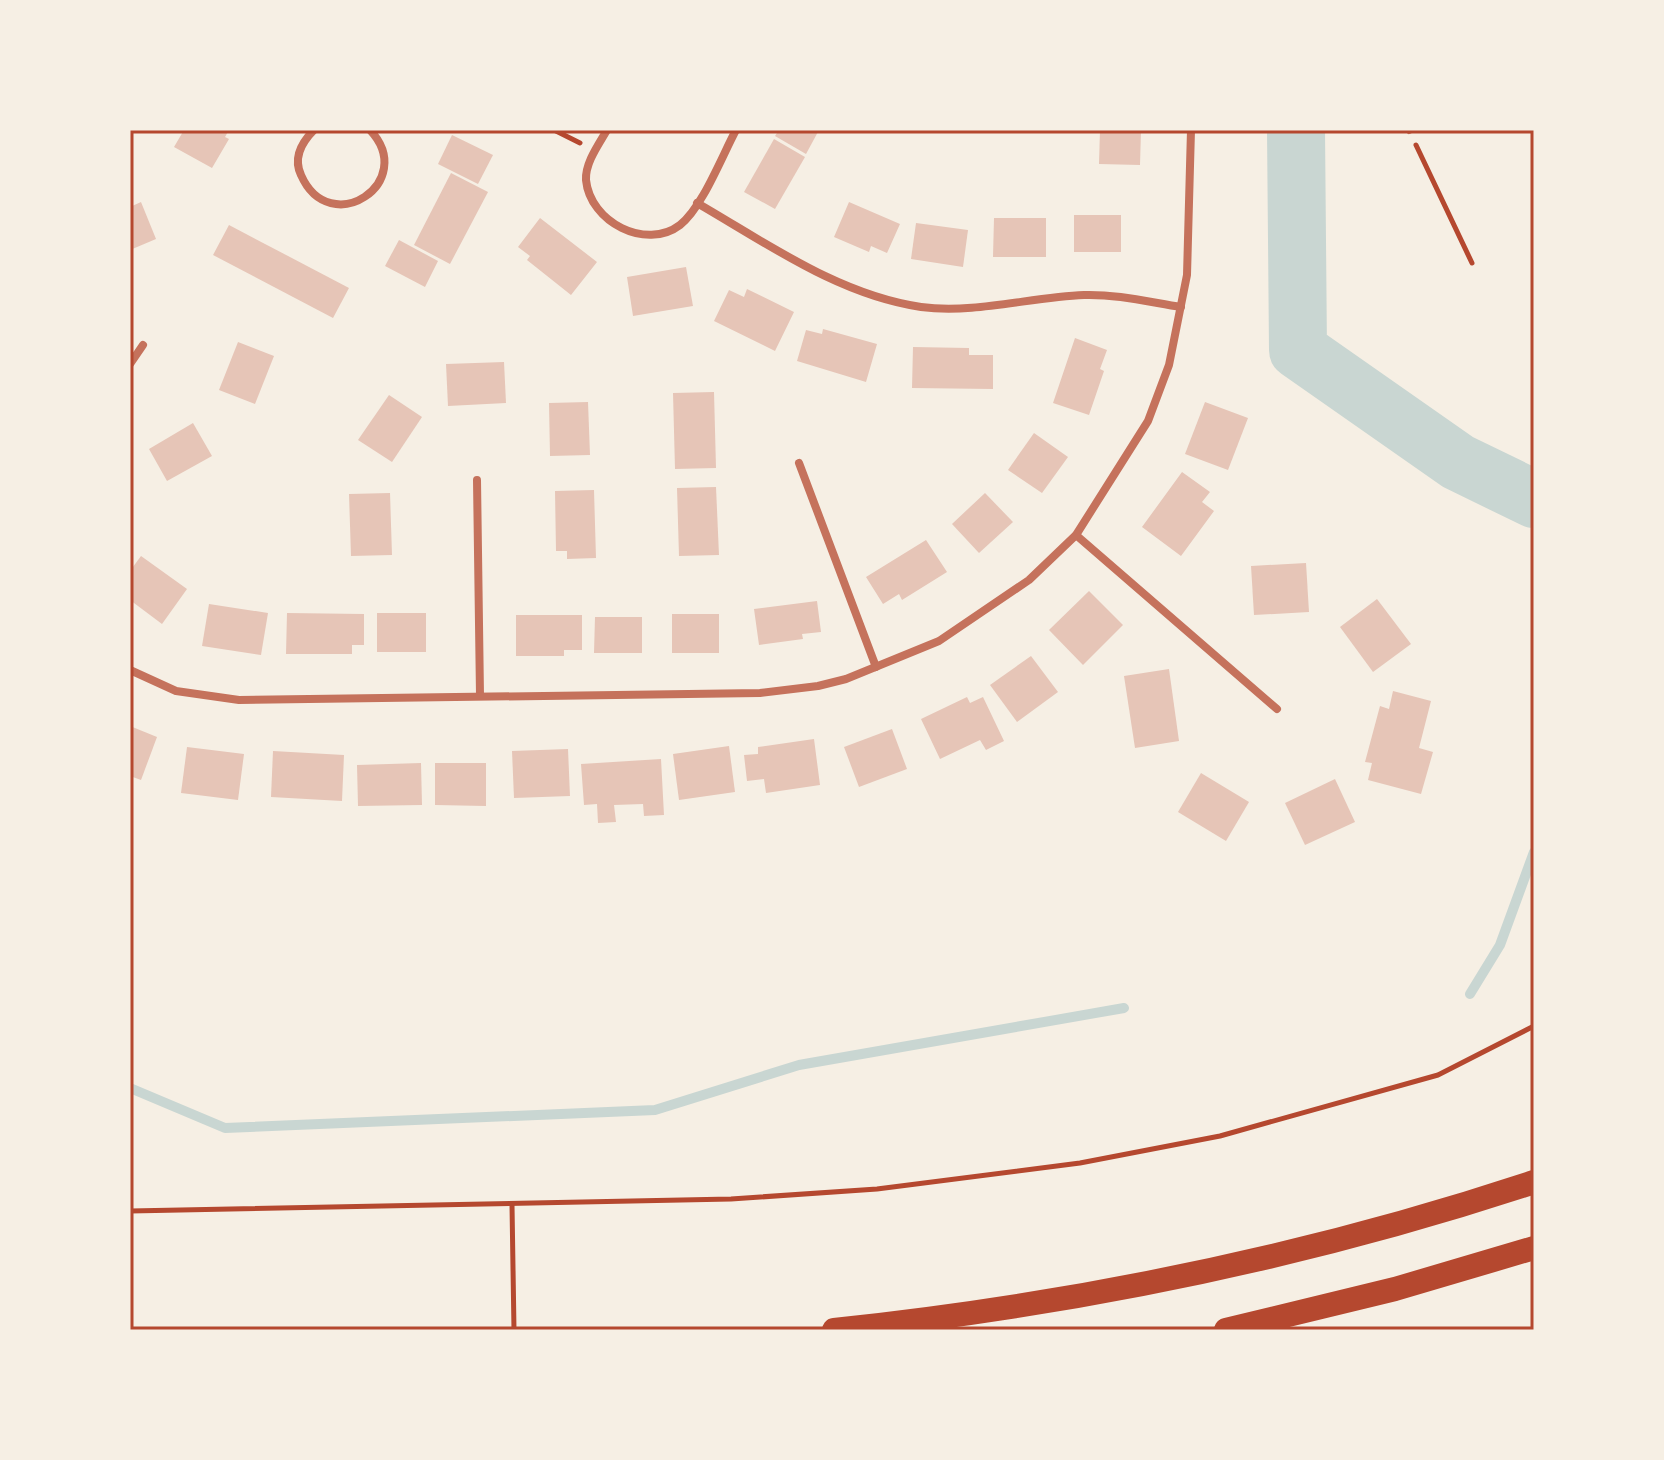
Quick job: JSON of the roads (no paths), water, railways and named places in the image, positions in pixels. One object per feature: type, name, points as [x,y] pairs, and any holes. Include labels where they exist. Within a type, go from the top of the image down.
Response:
[{"type":"highway","points":[[834,1330],[962,1314],[1201,1270],[1356,1233],[1534,1182]]},
{"type":"highway","points":[[1226,1330],[1395,1289],[1534,1248]]},
{"type":"street","points":[[314,130],[304,140],[299,152],[298,169],[308,190],[322,201],[350,205],[367,198],[380,182],[385,165],[380,143],[371,130]]},
{"type":"street","points":[[607,130],[590,161],[586,180],[593,199],[614,224],[635,234],[669,231],[681,224],[697,203],[736,130]]},
{"type":"street","points":[[130,670],[176,691],[239,700],[760,693],[818,686],[876,667],[939,641],[987,612],[1029,580],[1076,535],[1148,421],[1169,365],[1181,307],[1190,239],[1191,130]]},
{"type":"street","points":[[697,203],[842,284],[894,302],[925,308],[958,307],[1084,295],[1181,307]]},
{"type":"street","points":[[130,364],[143,345]]},
{"type":"street","points":[[799,463],[876,667]]},
{"type":"street","points":[[477,480],[480,695]]},
{"type":"street","points":[[1076,535],[1277,709]]},
{"type":"waterway","points":[[1296,130],[1298,350],[1458,462],[1534,499]]},
{"type":"waterway","points":[[1470,994],[1500,945],[1534,852]]},
{"type":"waterway","points":[[130,1088],[225,1128],[655,1110],[799,1065],[1124,1008]]}]
